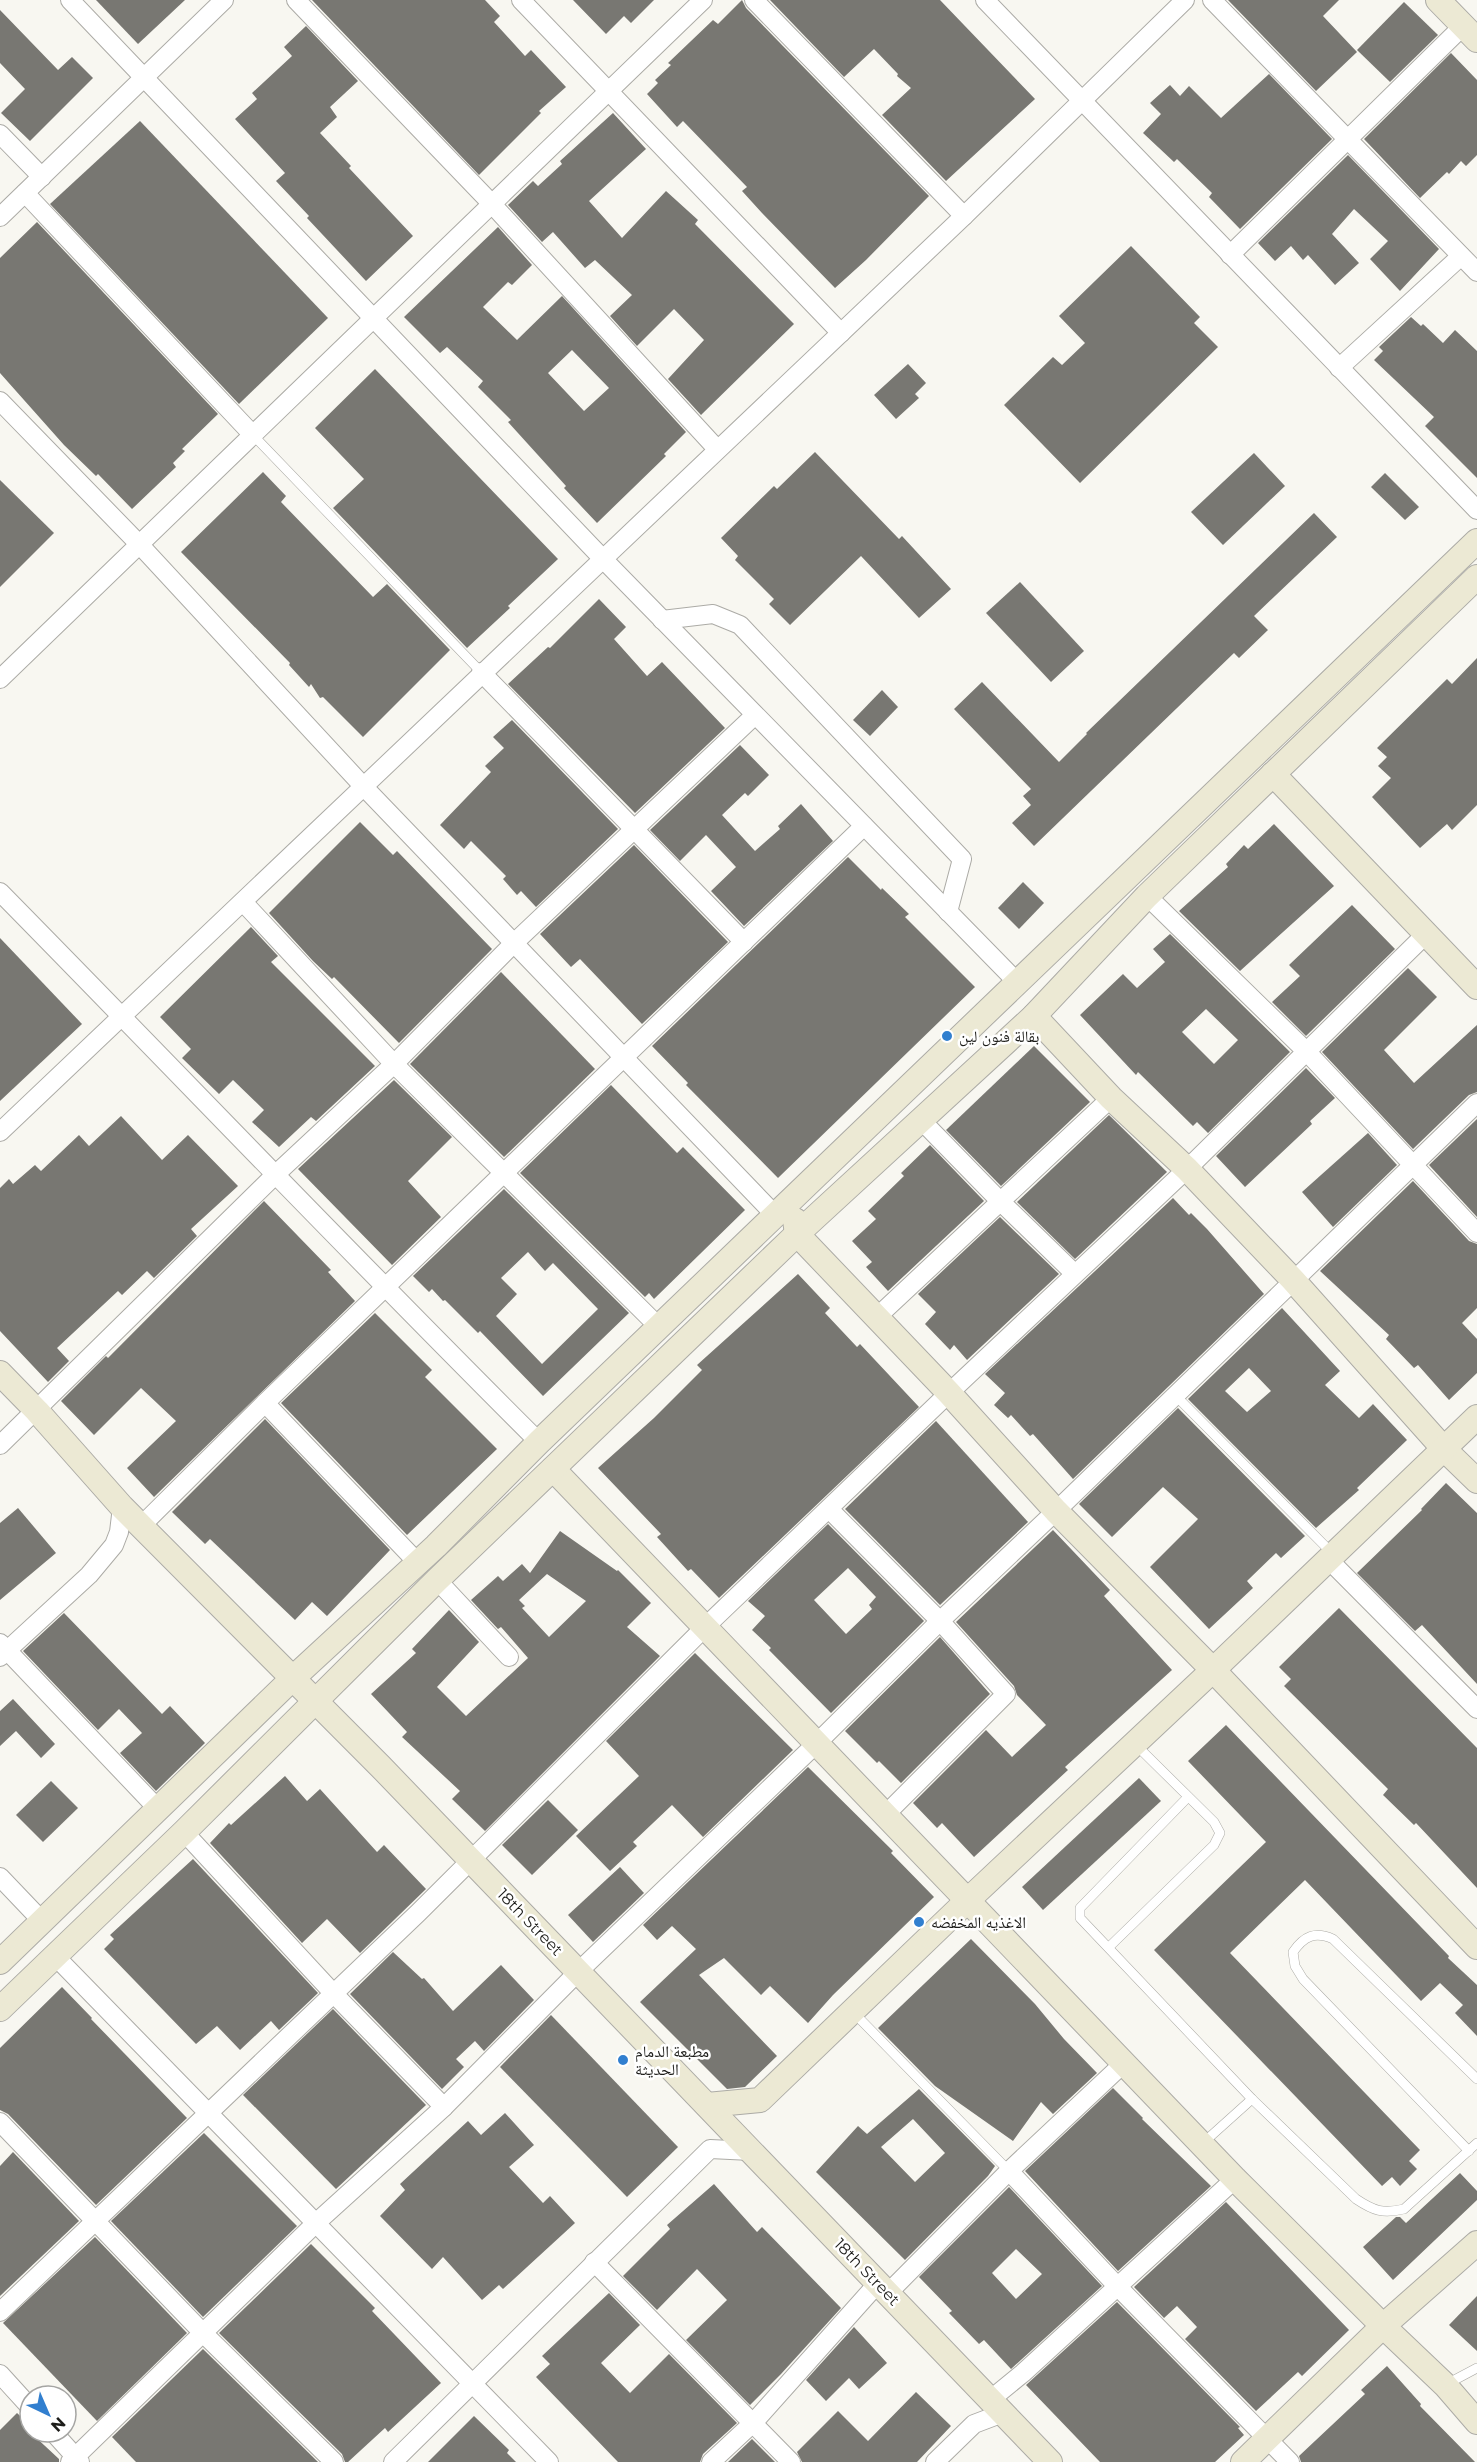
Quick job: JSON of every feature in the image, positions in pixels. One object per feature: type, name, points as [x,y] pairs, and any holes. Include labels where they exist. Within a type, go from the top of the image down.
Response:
[{"type":"street","points":[[70,0],[603,559],[1018,983]]},
{"type":"street","points":[[0,217],[224,0]]},
{"type":"street","points":[[296,0],[491,203],[717,449]]},
{"type":"street","points":[[521,0],[841,333]]},
{"type":"street","points":[[0,679],[703,0]]},
{"type":"street","points":[[754,0],[964,216]]},
{"type":"street","points":[[985,0],[1477,510]]},
{"type":"street","points":[[0,1132],[964,216],[1185,0]]},
{"type":"street","points":[[1212,0],[1477,272]]},
{"type":"street","points":[[1230,255],[1347,140],[1470,33],[1438,0]]},
{"type":"street","points":[[0,134],[42,177]]},
{"type":"street","points":[[24,193],[252,434]]},
{"type":"street","points":[[1337,365],[1458,253]]},
{"type":"street","points":[[0,401],[139,544],[364,787],[775,1215]]},
{"type":"street","points":[[0,1962],[292,1678],[418,1563],[775,1215],[1477,541]]},
{"type":"street","points":[[0,2009],[184,1832],[437,1581],[797,1234],[1034,1016],[1147,896],[1477,577]]},
{"type":"street","points":[[662,620],[713,614],[740,625],[962,859],[948,912]]},
{"type":"street","points":[[482,672],[744,942]]},
{"type":"street","points":[[0,1445],[276,1174],[394,1064],[514,943],[755,715]]},
{"type":"street","points":[[1273,774],[1477,987]]},
{"type":"street","points":[[141,1526],[265,1403],[864,826]]},
{"type":"street","points":[[1147,896],[1306,1051],[1477,1233]]},
{"type":"street","points":[[3,901],[122,1017],[385,1289],[540,1442]]},
{"type":"street","points":[[243,902],[394,1064],[659,1328]]},
{"type":"street","points":[[0,2312],[208,2111],[334,1994],[705,1627],[1187,1169],[1426,934]]},
{"type":"street","points":[[1034,1016],[1111,1098],[1187,1169],[1293,1280],[1443,1448],[1477,1481]]},
{"type":"street","points":[[876,1317],[1111,1098]]},
{"type":"street","points":[[62,2444],[75,2460],[317,2222],[444,2107],[579,1971],[1477,1103]]},
{"type":"street","points":[[921,1120],[1074,1274]]},
{"type":"street","points":[[820,1172],[794,1210],[797,1234],[949,1393],[1056,1511],[1213,1670],[1477,1947]]},
{"type":"street","name":"18th Street","points":[[0,1373],[122,1507],[315,1700],[579,1971],[1050,2462]]},
{"type":"street","points":[[265,1403],[418,1563]]},
{"type":"street","points":[[707,2105],[760,2100],[1477,1417]]},
{"type":"street","points":[[554,1469],[1235,2179],[1445,2385],[1477,2422]]},
{"type":"street","points":[[122,1507],[119,1532],[114,1545],[89,1575],[2,1650],[158,1809]]},
{"type":"street","points":[[829,1509],[940,1621],[1006,1694],[885,1815]]},
{"type":"street","points":[[1330,1557],[1477,1709]]},
{"type":"street","points":[[437,1581],[509,1657]]},
{"type":"street","points":[[184,1832],[334,1994],[444,2107]]},
{"type":"street","points":[[0,1877],[42,1921]]},
{"type":"street","points":[[56,1956],[474,2382],[549,2462]]},
{"type":"street","points":[[711,2462],[754,2422],[883,2288],[1124,2063]]},
{"type":"street","points":[[0,2122],[203,2333],[333,2462]]},
{"type":"street","points":[[393,2462],[710,2149],[751,2151]]},
{"type":"street","points":[[1009,2171],[1118,2287],[1290,2462]]},
{"type":"street","points":[[935,2462],[974,2424],[997,2406],[1023,2373],[1235,2179]]},
{"type":"street","points":[[1243,2462],[1383,2326],[1477,2243]]},
{"type":"street","points":[[594,2262],[791,2462]]},
{"type":"street","points":[[0,2374],[18,2394]]},
{"type":"lane","points":[[252,434],[482,672]]},
{"type":"lane","points":[[1175,1395],[1330,1557]]},
{"type":"lane","points":[[1108,1947],[1214,1845],[1220,1833],[1214,1822],[1134,1744]]},
{"type":"lane","points":[[1188,1797],[1080,1908],[1080,1918],[1252,2098],[1356,2199],[1371,2209],[1389,2213],[1404,2209],[1477,2144]]},
{"type":"lane","points":[[1468,2151],[1303,1978],[1294,1966],[1293,1952],[1300,1942],[1311,1935],[1321,1934],[1333,1939],[1477,2079]]},
{"type":"lane","points":[[852,2012],[1009,2171]]},
{"type":"lane","points":[[1202,2144],[1252,2098]]},
{"type":"lane","points":[[1445,2385],[1477,2368]]},
{"type":"building","points":[[96,0],[185,0],[138,44]]},
{"type":"building","points":[[312,0],[485,0],[500,16],[494,22],[525,56],[531,50],[566,87],[539,111],[541,113],[479,175]]},
{"type":"building","points":[[573,0],[654,0],[631,23],[624,16],[606,34]]},
{"type":"building","points":[[742,0],[746,8],[929,196],[835,288],[742,191],[747,187],[683,121],[677,127],[647,94],[658,83],[655,80],[671,65],[668,63],[713,20],[718,24]]},
{"type":"building","points":[[770,0],[940,0],[1035,99],[946,181],[882,115],[911,88],[897,76],[898,74],[874,49],[844,77]]},
{"type":"building","points":[[1228,0],[1339,0],[1323,16],[1357,52],[1316,91]]},
{"type":"building","points":[[1404,2],[1438,35],[1390,82],[1357,50]]},
{"type":"building","points":[[0,10],[58,70],[72,57],[93,78],[30,141],[1,113],[25,89],[0,63]]},
{"type":"building","points":[[306,26],[358,81],[330,107],[337,117],[320,133],[351,166],[349,168],[413,236],[366,281],[276,181],[285,173],[235,119],[257,99],[252,93],[292,56],[284,47]]},
{"type":"building","points":[[1451,53],[1477,80],[1477,155],[1466,166],[1461,161],[1420,198],[1364,139]]},
{"type":"building","points":[[1269,74],[1332,139],[1240,229],[1209,197],[1212,193],[1177,159],[1174,162],[1143,133],[1161,114],[1150,103],[1170,85],[1180,96],[1189,86],[1221,118]]},
{"type":"building","points":[[613,113],[646,149],[589,201],[622,238],[666,191],[698,220],[695,224],[794,324],[701,415],[668,379],[704,340],[674,309],[637,346],[610,316],[632,295],[595,260],[585,268],[553,232],[542,242],[508,205],[533,181],[538,186],[562,164],[560,161]]},
{"type":"building","points":[[140,121],[328,318],[239,404],[50,204]]},
{"type":"building","points":[[1348,155],[1439,249],[1400,291],[1370,259],[1388,241],[1354,209],[1332,234],[1359,263],[1335,285],[1308,255],[1303,260],[1291,246],[1275,261],[1258,243]]},
{"type":"building","points":[[37,222],[218,414],[182,449],[185,451],[173,463],[176,467],[132,509],[98,474],[96,476],[64,445],[0,373],[0,258]]},
{"type":"building","points":[[498,227],[532,265],[512,285],[508,282],[483,307],[517,340],[562,296],[686,432],[664,454],[666,456],[597,523],[508,422],[511,420],[478,387],[483,381],[447,347],[440,353],[404,317]],"holes":[[[572,350],[609,388],[584,411],[548,373]]]},
{"type":"building","points":[[1131,246],[1200,317],[1194,323],[1218,347],[1080,483],[1004,405],[1053,357],[1062,365],[1085,343],[1059,316]]},
{"type":"building","points":[[1411,317],[1421,326],[1423,324],[1443,343],[1455,330],[1477,351],[1477,478],[1425,426],[1434,417],[1374,360],[1383,351],[1379,347]]},
{"type":"building","points":[[908,364],[926,383],[915,394],[919,398],[896,419],[874,395]]},
{"type":"building","points":[[375,369],[558,559],[467,648],[333,508],[364,479],[315,428]]},
{"type":"building","points":[[815,452],[899,539],[902,536],[951,589],[919,618],[861,556],[790,625],[769,604],[774,599],[735,560],[738,556],[721,538],[774,486],[777,489]]},
{"type":"building","points":[[1254,453],[1285,486],[1223,545],[1191,512]]},
{"type":"building","points":[[263,472],[286,496],[281,502],[373,597],[387,584],[450,650],[363,737],[323,697],[320,698],[311,684],[309,687],[289,665],[290,663],[181,552]]},
{"type":"building","points":[[1385,473],[1419,507],[1405,520],[1371,487]]},
{"type":"building","points":[[0,480],[54,533],[0,587]]},
{"type":"building","points":[[1314,513],[1337,537],[1254,616],[1268,630],[1239,658],[1234,653],[1034,846],[1012,823],[1031,805],[1023,796],[1031,789],[954,709],[982,682],[1059,762],[1086,733]]},
{"type":"building","points":[[1020,582],[1084,651],[1051,682],[986,613]]},
{"type":"building","points":[[599,599],[626,627],[614,639],[647,676],[662,662],[725,728],[635,813],[508,684],[548,647],[550,648]]},
{"type":"building","points":[[1477,658],[1477,805],[1452,830],[1447,824],[1420,848],[1372,797],[1391,778],[1378,766],[1387,757],[1377,748],[1447,679],[1452,684]]},
{"type":"building","points":[[882,690],[898,707],[870,736],[853,720]]},
{"type":"building","points":[[512,720],[618,829],[536,907],[521,891],[517,895],[503,879],[506,876],[471,841],[464,849],[440,825],[491,772],[485,766],[504,748],[493,737]]},
{"type":"building","points":[[740,745],[769,775],[748,796],[745,793],[722,815],[755,851],[780,829],[778,826],[801,804],[833,841],[744,926],[711,891],[736,867],[706,835],[680,861],[650,830]]},
{"type":"building","points":[[360,822],[393,855],[397,851],[492,949],[399,1043],[334,977],[332,979],[313,961],[269,913]]},
{"type":"building","points":[[1274,824],[1334,886],[1240,971],[1179,911],[1228,867],[1226,864],[1244,845],[1248,849]]},
{"type":"building","points":[[634,845],[728,942],[642,1024],[580,959],[571,967],[540,934]]},
{"type":"building","points":[[848,857],[909,914],[905,917],[975,987],[778,1178],[686,1085],[688,1083],[652,1046]]},
{"type":"building","points":[[1023,882],[1044,903],[1019,929],[998,908]]},
{"type":"building","points":[[1352,905],[1395,949],[1306,1036],[1272,1002],[1300,976],[1289,965]]},
{"type":"building","points":[[251,927],[278,956],[271,962],[375,1066],[316,1121],[311,1117],[279,1147],[252,1122],[264,1110],[233,1080],[219,1094],[182,1058],[191,1049],[160,1017]]},
{"type":"building","points":[[1170,934],[1290,1052],[1208,1133],[1197,1122],[1193,1126],[1138,1072],[1136,1075],[1080,1015],[1123,974],[1137,988],[1165,962],[1153,949]],"holes":[[[1206,1009],[1238,1040],[1214,1064],[1182,1032]]]},
{"type":"building","points":[[0,938],[82,1024],[0,1101]]},
{"type":"building","points":[[1408,968],[1437,997],[1384,1050],[1414,1083],[1477,1025],[1477,1092],[1469,1095],[1413,1149],[1322,1052]]},
{"type":"building","points":[[501,972],[595,1069],[504,1157],[410,1064]]},
{"type":"building","points":[[1034,1046],[1090,1102],[1001,1186],[946,1130]]},
{"type":"building","points":[[1306,1068],[1335,1098],[1310,1121],[1312,1124],[1245,1187],[1216,1156]]},
{"type":"building","points":[[394,1080],[452,1137],[408,1181],[441,1217],[392,1265],[298,1169]]},
{"type":"building","points":[[611,1085],[677,1153],[683,1147],[745,1210],[654,1299],[649,1293],[645,1297],[520,1173]]},
{"type":"building","points":[[1109,1115],[1167,1172],[1075,1259],[1017,1202]]},
{"type":"building","points":[[121,1116],[162,1160],[188,1135],[238,1186],[191,1229],[197,1236],[154,1278],[147,1271],[122,1295],[118,1291],[57,1348],[69,1361],[48,1382],[0,1331],[0,1188],[9,1179],[13,1184],[35,1165],[41,1171],[79,1135],[89,1146]]},
{"type":"building","points":[[1477,1119],[1477,1217],[1429,1165]]},
{"type":"building","points":[[1368,1133],[1397,1165],[1333,1227],[1302,1192]]},
{"type":"building","points":[[930,1145],[984,1201],[888,1291],[866,1267],[872,1262],[852,1241],[876,1219],[868,1211],[904,1176],[901,1173]]},
{"type":"building","points":[[1413,1181],[1469,1241],[1477,1244],[1477,1308],[1462,1323],[1477,1339],[1477,1373],[1449,1400],[1418,1365],[1414,1368],[1386,1339],[1389,1335],[1320,1271]]},
{"type":"building","points":[[504,1189],[629,1313],[543,1396],[480,1331],[478,1333],[445,1300],[443,1301],[432,1289],[429,1292],[413,1276]],"holes":[[[528,1252],[545,1271],[553,1263],[598,1309],[542,1364],[496,1316],[517,1294],[501,1278]]]},
{"type":"building","points":[[1173,1198],[1207,1229],[1264,1294],[1073,1479],[1033,1434],[1030,1436],[1011,1415],[1008,1418],[994,1405],[1005,1393],[985,1374]]},
{"type":"building","points":[[264,1201],[331,1270],[328,1272],[355,1301],[154,1497],[127,1468],[176,1421],[141,1388],[94,1435],[61,1401],[106,1356],[108,1358]]},
{"type":"building","points":[[1000,1217],[1059,1274],[967,1360],[954,1345],[950,1350],[925,1324],[936,1312],[918,1294]]},
{"type":"building","points":[[798,1274],[830,1308],[825,1313],[857,1347],[860,1344],[919,1407],[719,1598],[691,1569],[688,1571],[657,1537],[661,1534],[598,1468],[654,1418],[702,1370],[697,1365]]},
{"type":"building","points":[[1282,1308],[1340,1371],[1325,1385],[1359,1418],[1373,1404],[1407,1440],[1357,1488],[1359,1490],[1316,1528],[1188,1399]],"holes":[[[1249,1368],[1271,1391],[1247,1412],[1225,1391]]]},
{"type":"building","points":[[375,1313],[432,1370],[425,1377],[497,1449],[407,1535],[281,1403]]},
{"type":"building","points":[[1178,1408],[1305,1536],[1281,1558],[1276,1553],[1247,1581],[1253,1588],[1209,1629],[1150,1567],[1198,1519],[1163,1487],[1112,1537],[1079,1504]]},
{"type":"building","points":[[265,1419],[390,1550],[327,1616],[312,1602],[295,1620],[210,1539],[205,1544],[172,1512]]},
{"type":"building","points":[[936,1421],[1028,1522],[940,1605],[845,1509]]},
{"type":"building","points":[[1446,1483],[1477,1513],[1477,1684],[1422,1625],[1415,1631],[1357,1573],[1422,1510]]},
{"type":"building","points":[[18,1508],[56,1553],[0,1600],[0,1523]]},
{"type":"building","points":[[828,1524],[924,1621],[831,1713],[752,1630],[765,1616],[748,1601]],"holes":[[[848,1568],[876,1597],[869,1605],[872,1609],[846,1634],[814,1600]]]},
{"type":"building","points":[[1053,1530],[1110,1590],[1104,1596],[1172,1670],[1065,1767],[1068,1770],[974,1857],[942,1823],[937,1828],[913,1803],[986,1730],[1012,1757],[1046,1725],[1017,1695],[1014,1686],[956,1622]]},
{"type":"building","points":[[560,1531],[618,1570],[651,1603],[627,1627],[660,1656],[485,1831],[452,1799],[460,1791],[402,1737],[407,1732],[371,1694],[416,1653],[412,1649],[449,1610],[479,1642],[437,1687],[466,1716],[528,1658],[501,1627],[498,1629],[471,1600],[498,1576],[503,1581],[522,1564],[530,1573]],"holes":[[[547,1574],[586,1601],[549,1637],[522,1608],[525,1606],[519,1600]]]},
{"type":"building","points":[[1339,1608],[1477,1748],[1477,1888],[1416,1823],[1414,1825],[1383,1795],[1388,1789],[1284,1686],[1291,1679],[1279,1667]]},
{"type":"building","points":[[64,1613],[162,1714],[170,1706],[205,1743],[156,1791],[120,1753],[142,1733],[119,1709],[98,1730],[23,1651]]},
{"type":"building","points":[[940,1637],[990,1694],[901,1783],[845,1731]]},
{"type":"building","points":[[695,1653],[793,1750],[703,1837],[672,1805],[633,1842],[637,1846],[610,1871],[576,1836],[639,1776],[606,1741]]},
{"type":"building","points":[[13,1699],[55,1744],[41,1758],[16,1731],[0,1746],[0,1711]]},
{"type":"building","points":[[1226,1725],[1449,1956],[1448,1958],[1477,1985],[1477,2036],[1455,2013],[1463,2005],[1440,1983],[1421,2001],[1305,1880],[1230,1953],[1420,2150],[1409,2161],[1417,2169],[1400,2186],[1392,2177],[1382,2186],[1154,1950],[1266,1842],[1188,1761]]},
{"type":"building","points":[[808,1767],[893,1851],[891,1853],[934,1897],[833,1995],[808,2023],[770,1986],[761,1995],[724,1958],[699,1975],[777,2056],[745,2087],[727,2089],[640,2002],[696,1949],[672,1926],[657,1940],[643,1925]]},
{"type":"building","points":[[285,1776],[307,1801],[320,1789],[377,1852],[384,1845],[426,1889],[360,1953],[327,1919],[302,1943],[210,1843],[229,1823],[231,1825]]},
{"type":"building","points":[[1139,1778],[1161,1801],[1043,1910],[1022,1887]]},
{"type":"building","points":[[51,1781],[78,1808],[43,1842],[16,1815]]},
{"type":"building","points":[[548,1800],[578,1830],[532,1875],[502,1845]]},
{"type":"building","points":[[193,1859],[318,1993],[279,2030],[271,2021],[240,2050],[217,2026],[196,2044],[104,1949],[114,1939],[110,1935]]},
{"type":"building","points":[[620,1867],[644,1893],[593,1942],[568,1915]]},
{"type":"building","points":[[971,1939],[1035,2004],[1064,2039],[1097,2073],[1053,2114],[1041,2102],[1013,2141],[935,2086],[878,2028]]},
{"type":"building","points":[[393,1952],[422,1979],[424,1978],[453,2011],[501,1965],[534,2000],[484,2051],[475,2041],[456,2059],[464,2067],[442,2089],[350,1994]]},
{"type":"building","points":[[62,1987],[187,2118],[96,2205],[8,2114],[0,2110],[0,2048]]},
{"type":"building","points":[[333,2009],[426,2105],[336,2189],[243,2095]]},
{"type":"building","points":[[551,2015],[678,2147],[627,2197],[500,2067]]},
{"type":"building","points":[[1113,2088],[1211,2186],[1118,2271],[1025,2171]]},
{"type":"building","points":[[919,2089],[995,2166],[988,2176],[905,2260],[816,2172],[858,2126],[867,2134]],"holes":[[[913,2119],[945,2153],[915,2182],[881,2147]]]},
{"type":"building","points":[[505,2113],[534,2145],[509,2167],[543,2203],[550,2196],[575,2223],[503,2289],[499,2285],[482,2300],[443,2257],[432,2269],[380,2216],[405,2190],[400,2184],[468,2121],[481,2135]]},
{"type":"building","points":[[204,2133],[297,2226],[203,2317],[111,2221]]},
{"type":"building","points":[[13,2152],[79,2221],[0,2296],[0,2166]]},
{"type":"building","points":[[1460,2173],[1477,2191],[1477,2200],[1393,2280],[1363,2247],[1396,2217],[1400,2217],[1406,2223]]},
{"type":"building","points":[[714,2184],[757,2232],[762,2227],[841,2308],[750,2405],[686,2340],[727,2300],[697,2269],[657,2310],[623,2276],[670,2229],[667,2225]]},
{"type":"building","points":[[1009,2187],[1102,2286],[1011,2369],[984,2340],[979,2344],[949,2313],[952,2311],[919,2277]],"holes":[[[1016,2249],[1042,2274],[1016,2299],[992,2273]]]},
{"type":"building","points":[[1226,2202],[1349,2330],[1302,2376],[1298,2372],[1256,2411],[1185,2339],[1197,2327],[1177,2306],[1164,2318],[1134,2287]]},
{"type":"building","points":[[95,2237],[187,2333],[97,2421],[78,2401],[78,2384],[62,2384],[3,2323]]},
{"type":"building","points":[[311,2244],[375,2308],[372,2311],[441,2383],[388,2432],[385,2428],[348,2462],[345,2462],[342,2454],[219,2333]]},
{"type":"building","points":[[609,2293],[640,2325],[601,2363],[630,2393],[669,2354],[737,2423],[703,2454],[700,2462],[618,2462],[536,2377],[550,2364],[542,2356]]},
{"type":"building","points":[[1477,2296],[1477,2351],[1449,2325]]},
{"type":"building","points":[[1117,2302],[1240,2427],[1238,2428],[1244,2435],[1215,2462],[1100,2462],[1026,2385]]},
{"type":"building","points":[[854,2327],[887,2363],[859,2389],[849,2378],[826,2401],[806,2380]]},
{"type":"building","points":[[203,2349],[318,2462],[136,2462],[112,2437]]},
{"type":"building","points":[[1387,2366],[1421,2404],[1420,2406],[1475,2462],[1301,2462],[1299,2456],[1365,2394],[1361,2390]]},
{"type":"building","points":[[916,2392],[951,2426],[917,2462],[802,2462],[797,2452],[838,2411],[868,2441]]},
{"type":"building","points":[[17,2413],[18,2444],[43,2444],[59,2459],[59,2462],[0,2462],[0,2430]]},
{"type":"building","points":[[474,2416],[509,2450],[507,2453],[516,2462],[428,2462]]},
{"type":"building","points":[[752,2439],[775,2462],[728,2462]]},
{"type":"place","name":"بقالة فنون لين","points":[[947,1036]]},
{"type":"place","name":"الاغذيه المخفضه","points":[[919,1922]]},
{"type":"place","name":"مطبعة الدمام الحديثة","points":[[623,2060]]}]
